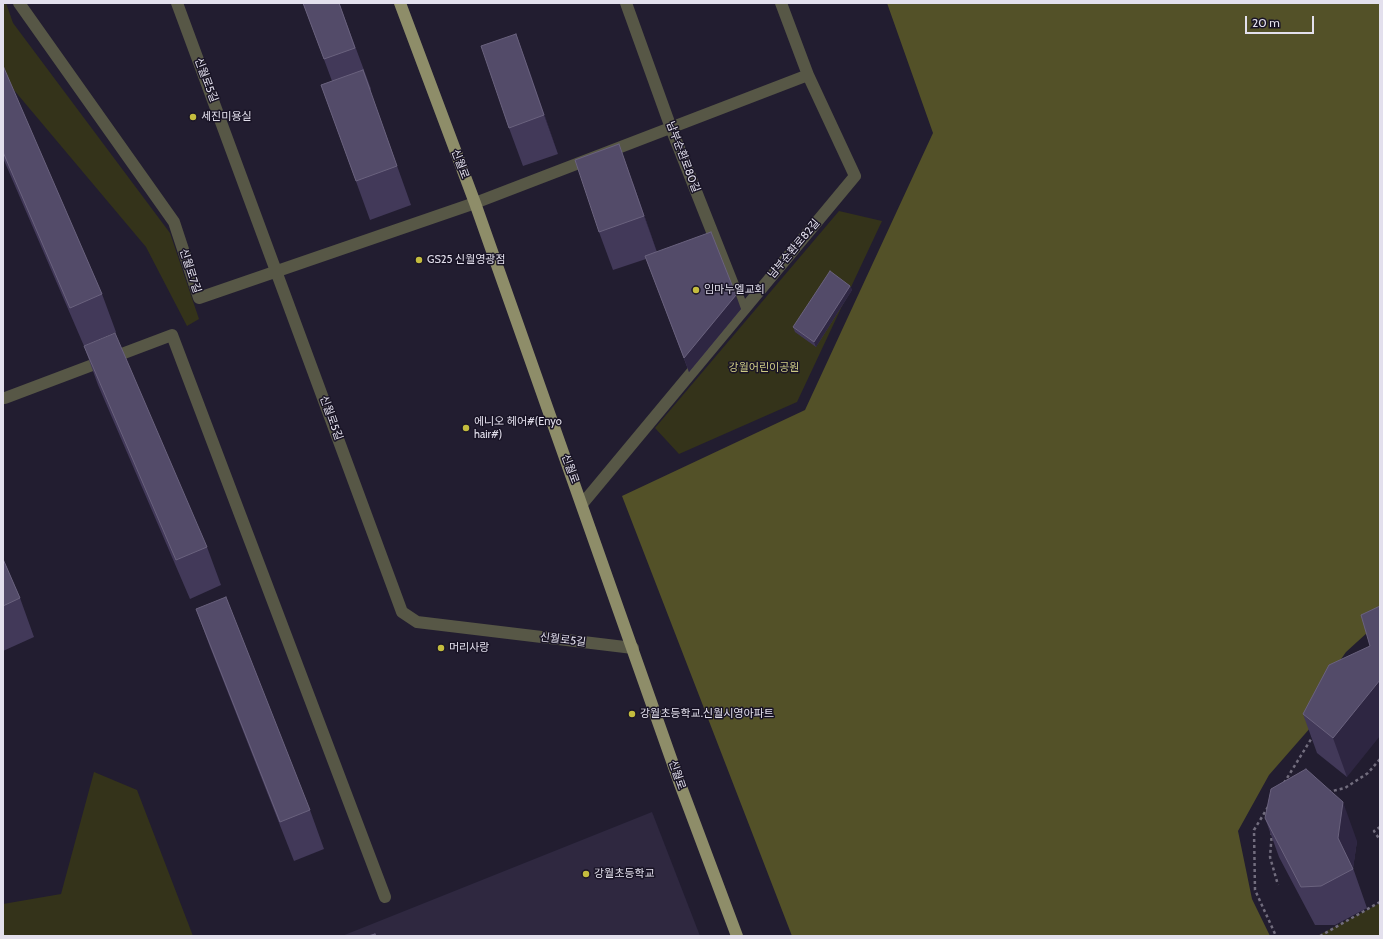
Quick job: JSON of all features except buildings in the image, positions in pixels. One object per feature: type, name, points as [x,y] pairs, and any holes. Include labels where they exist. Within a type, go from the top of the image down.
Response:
[{"type":"main road","name":"신월로","points":[[400,3],[475,202],[680,784],[737,936]]},
{"type":"street","name":"신월로7길","points":[[19,3],[174,222],[199,298],[475,202],[808,75]]},
{"type":"street","name":"신월로5길","points":[[177,3],[277,270],[402,612],[417,622],[633,648]]},
{"type":"street","name":"남부순환로80길","points":[[626,3],[671,128],[742,310]]},
{"type":"street","name":"남부순환로82길","points":[[582,503],[855,176],[808,75],[781,3]]},
{"type":"street","points":[[5,398],[172,335],[385,897]]},
{"type":"path","points":[[1283,784],[1317,731]]},
{"type":"path","points":[[1323,793],[1345,788],[1368,773],[1380,759]]},
{"type":"path","points":[[1270,804],[1254,830],[1255,890],[1276,936]]},
{"type":"path","points":[[1380,827],[1374,831],[1380,840]]},
{"type":"path","points":[[1272,829],[1270,857],[1278,885]]},
{"type":"path","points":[[1320,936],[1380,902]]},
{"type":"shaded area","points":[[887,3],[1380,3],[1380,621],[1346,652],[1322,686],[1311,727],[1269,775],[1238,831],[1252,899],[1270,936],[792,936],[622,496],[805,410],[933,133]]},
{"type":"shaded area","name":"강월초등학교","points":[[652,812],[700,936],[342,936]]},
{"type":"green space","points":[[3,3],[6,3],[13,23],[170,233],[199,319],[187,326],[146,247],[3,77]]},
{"type":"green space","name":"강월어린이공원","points":[[839,211],[882,221],[797,402],[679,454],[655,428]]},
{"type":"green space","points":[[94,772],[137,790],[193,936],[3,936],[3,904],[61,894]]},
{"type":"green space","points":[[1380,903],[1380,936],[1319,935]]},
{"type":"place","name":"세진미용실","points":[[193,117]]},
{"type":"place","name":"GS25 신월영광점","points":[[419,260]]},
{"type":"place","name":"임마누엘교회","points":[[696,290]]},
{"type":"place","name":"에니오 헤어#(Enyo hair#)","points":[[466,428]]},
{"type":"place","name":"머리사랑","points":[[441,648]]},
{"type":"place","name":"강월초등학교.신월시영아파트","points":[[632,714]]},
{"type":"place","name":"강월초등학교","points":[[586,874]]}]
